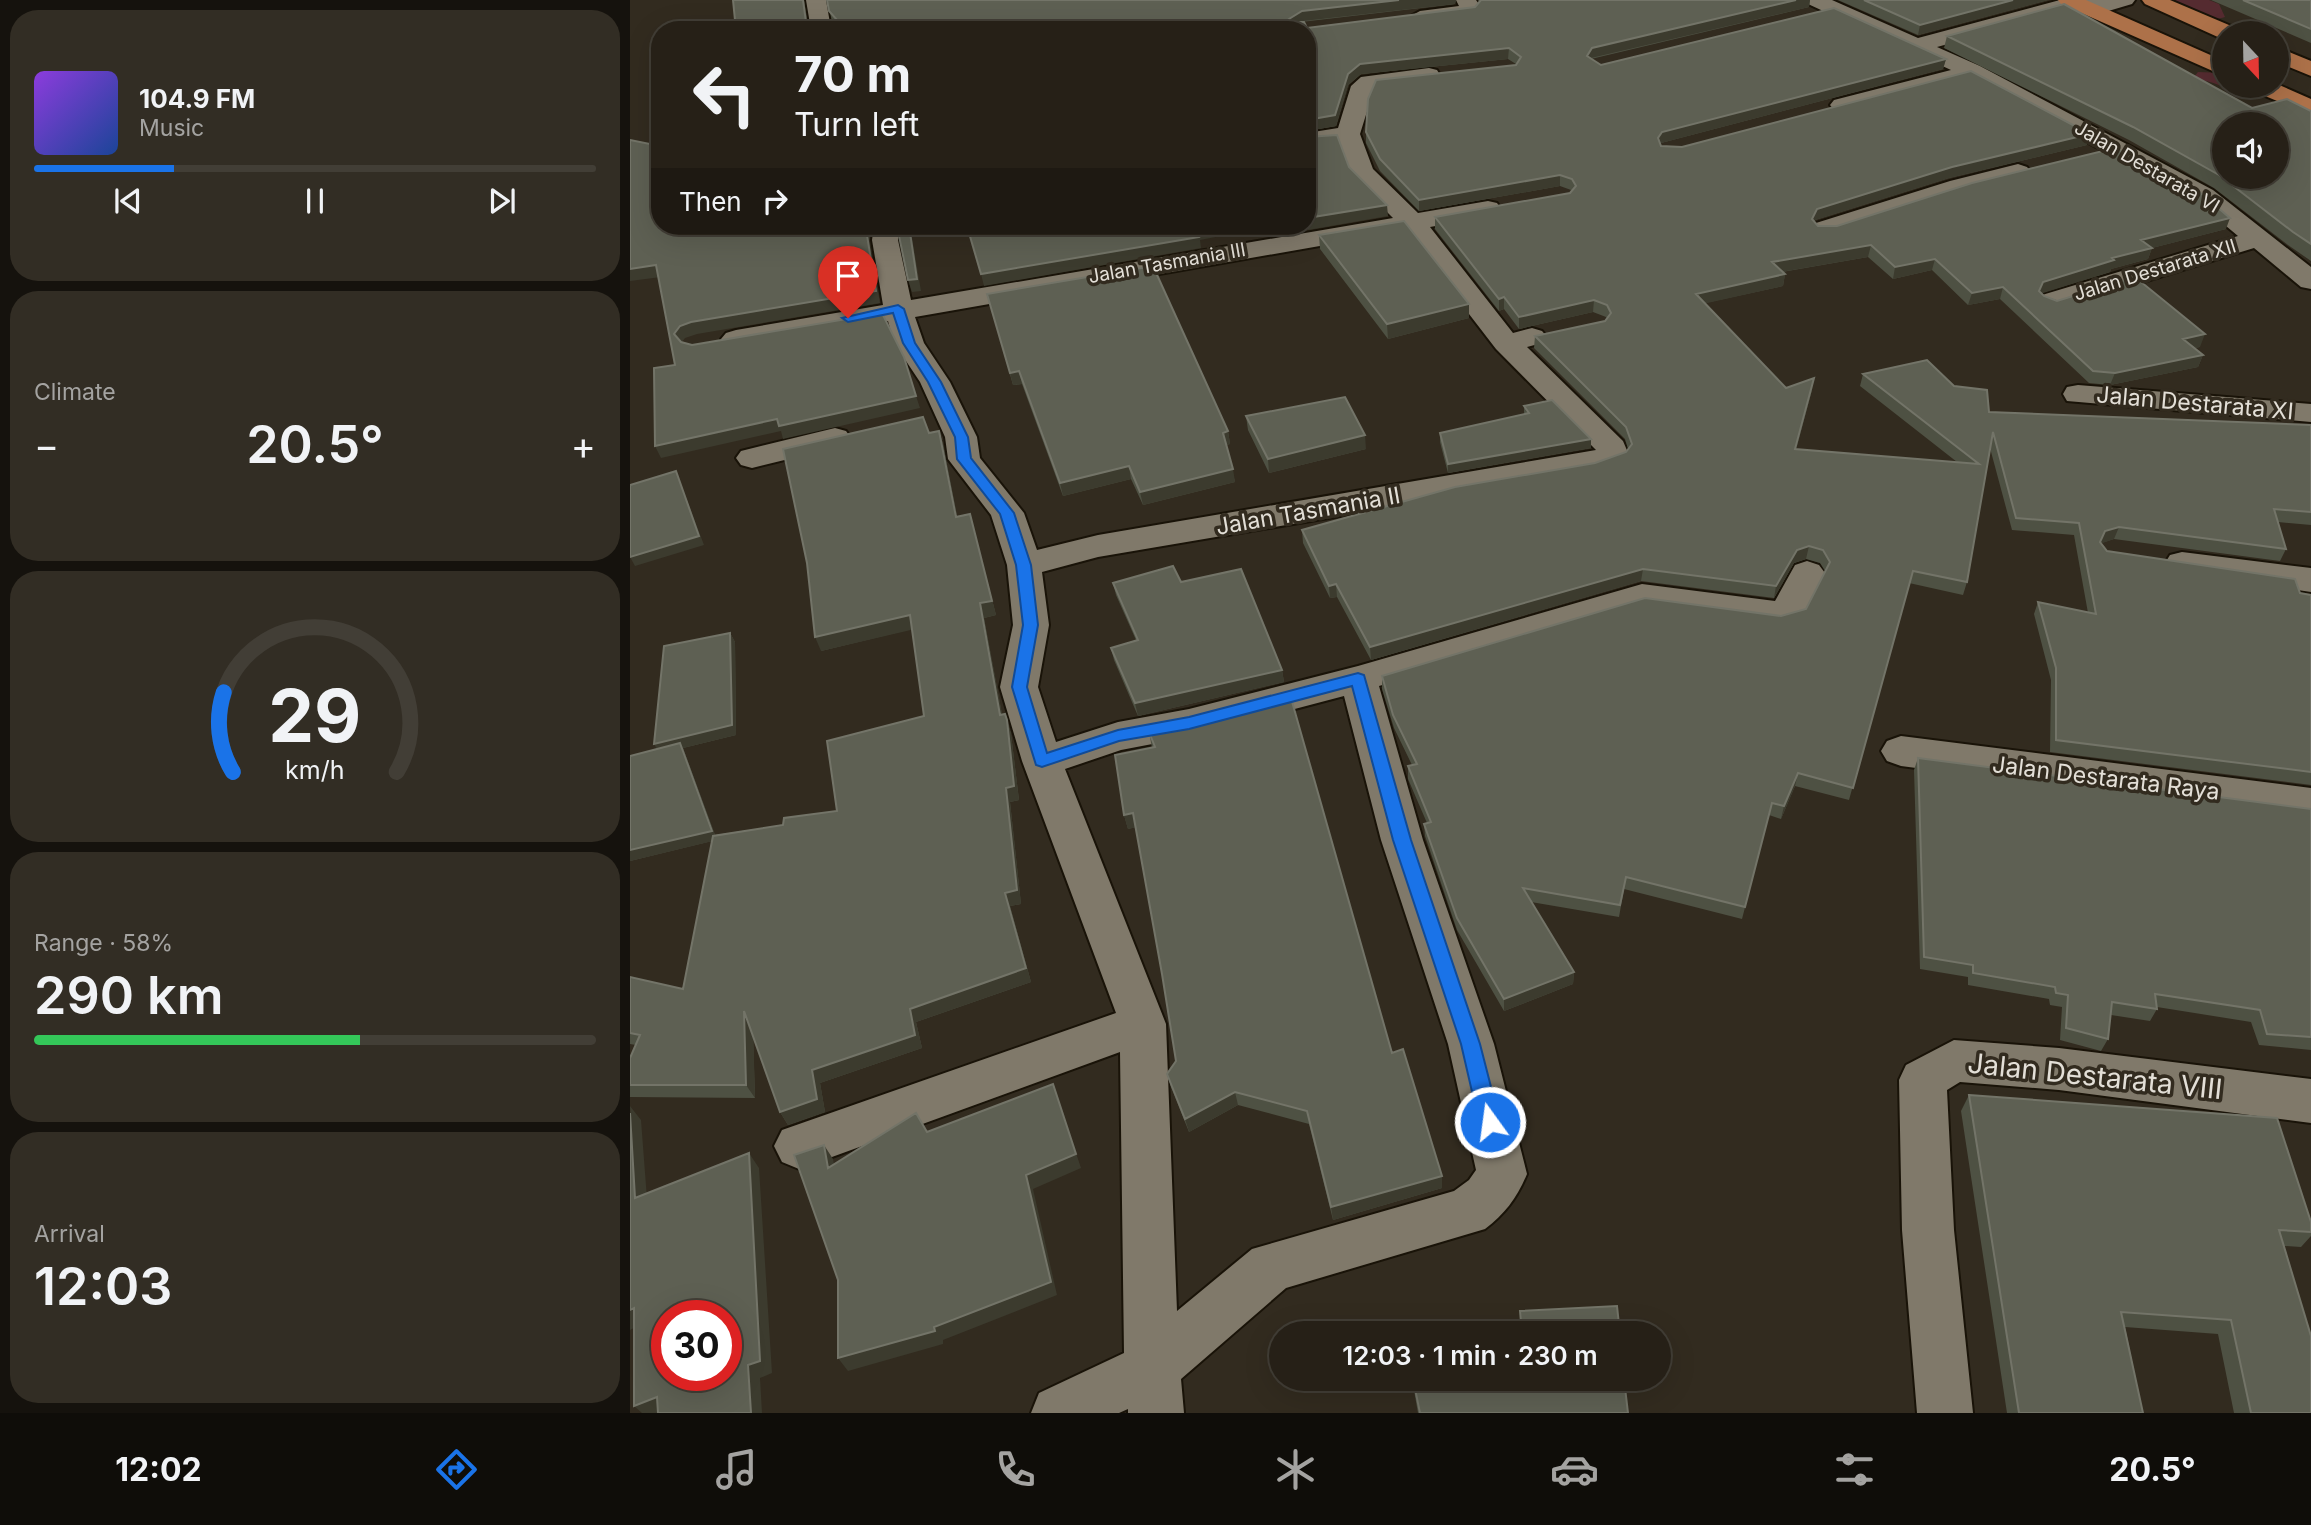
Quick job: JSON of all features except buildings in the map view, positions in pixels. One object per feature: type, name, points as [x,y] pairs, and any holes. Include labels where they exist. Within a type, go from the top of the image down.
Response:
[{"type":"main road","points":[[2152,0],[2212,26]]},
{"type":"main road","points":[[2071,1],[2212,64]]},
{"type":"main road","points":[[2289,59],[2311,69]]},
{"type":"main road","points":[[2289,97],[2311,101]]},
{"type":"main road","points":[[2288,98],[2311,108]]},
{"type":"street","points":[[816,0],[819,21]]},
{"type":"street","points":[[1401,19],[1466,10],[1471,4],[1466,0]]},
{"type":"street","points":[[1919,45],[2071,1],[2105,5],[2125,0]]},
{"type":"street","name":"Jalan Destarata VI","points":[[1818,9],[1919,45],[2119,147],[2204,195],[2311,281]]},
{"type":"street","points":[[1815,112],[1972,71]]},
{"type":"street","points":[[1456,73],[1379,80],[1363,86],[1348,134],[1361,172],[1412,222],[1506,343],[1562,331]]},
{"type":"street","points":[[1316,139],[1348,134]]},
{"type":"street","points":[[2079,157],[2119,147]]},
{"type":"street","points":[[1825,229],[1959,186],[2039,167]]},
{"type":"street","name":"Jalan Tasmania III","points":[[710,344],[898,309],[1519,204]]},
{"type":"street","points":[[886,235],[898,309],[909,343],[934,382],[933,418],[961,437],[964,459],[1007,513],[1024,565],[1031,625],[1019,687],[1042,761],[1143,1024],[1154,1390]]},
{"type":"street","name":"Jalan Destarata XII","points":[[2052,301],[2259,238]]},
{"type":"street","name":"Jalan Tasmania II","points":[[1024,565],[1098,546],[1607,460],[1613,454],[1612,448],[1506,343]]},
{"type":"street","name":"Jalan Destarata XI","points":[[2078,394],[2311,413]]},
{"type":"street","points":[[752,458],[861,432]]},
{"type":"street","points":[[2153,559],[2311,580]]},
{"type":"street","points":[[1042,761],[1118,736],[1189,723],[1358,678],[1642,596],[1778,614],[1788,611],[1807,573]]},
{"type":"street","points":[[1059,1413],[1154,1390],[1271,1266],[1435,1223],[1467,1212],[1487,1197],[1502,1174],[1471,1044],[1402,840],[1358,678]]},
{"type":"street","name":"Jalan Destarata Raya","points":[[1901,751],[2311,804]]},
{"type":"street","points":[[799,1146],[1143,1024]]},
{"type":"street","name":"Jalan Destarata VIII","points":[[1945,1413],[1928,1230],[1923,1080],[1954,1061],[2059,1069],[2311,1101]]},
{"type":"shaded area","points":[[2170,0],[2209,0],[2219,4],[2225,17],[2217,19],[2203,16]]},
{"type":"shaded area","points":[[2198,72],[2212,73],[2212,83],[2194,77]]},
{"type":"route","points":[[848,318],[898,309],[909,343],[934,382],[961,437],[964,459],[1007,513],[1024,565],[1031,625],[1019,687],[1042,761],[1118,736],[1189,723],[1358,678],[1402,840],[1471,1044],[1490,1122]]}]
